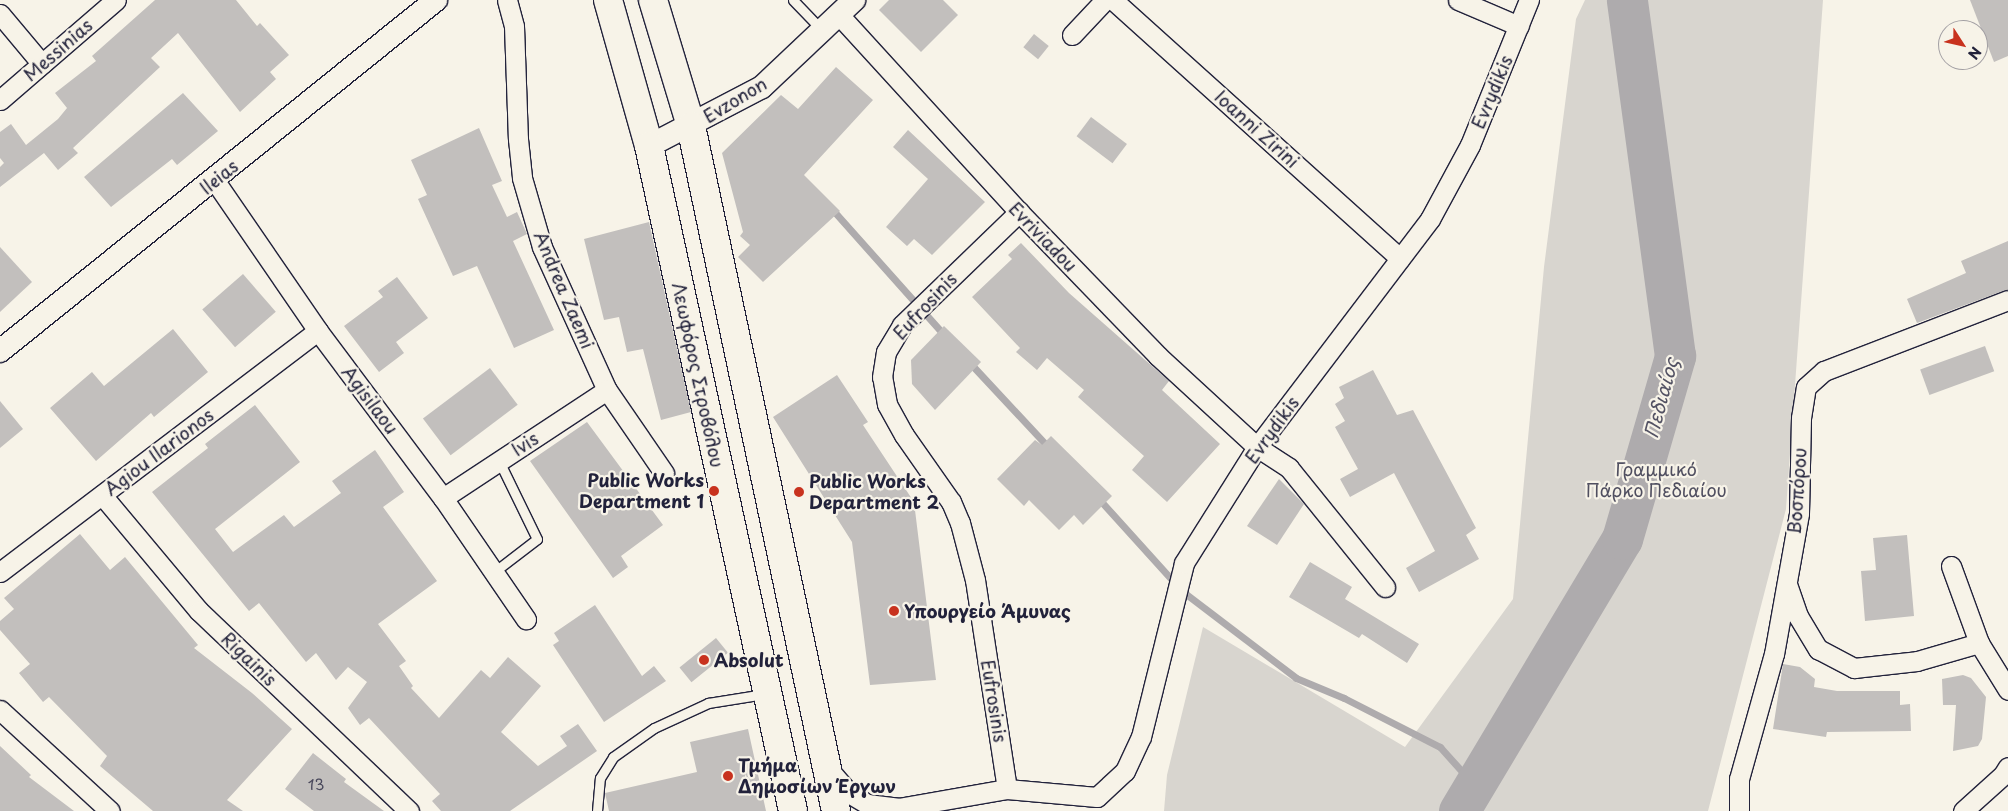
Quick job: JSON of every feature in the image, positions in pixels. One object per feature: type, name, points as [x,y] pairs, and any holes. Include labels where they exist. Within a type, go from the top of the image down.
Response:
[{"type":"main road","name":"Λεωφόρος Στροβόλου","points":[[608,0],[649,146],[793,811]]},
{"type":"main road","points":[[653,0],[691,126],[836,811]]},
{"type":"street","name":"Messinias","points":[[0,100],[116,0]]},
{"type":"street","name":"Ileias","points":[[0,351],[214,181],[436,0]]},
{"type":"street","name":"Andrea Zaemi","points":[[507,0],[514,26],[518,140],[522,178],[542,247],[608,390],[664,473]]},
{"type":"street","points":[[1072,35],[1105,0]]},
{"type":"street","name":"Ioanni Zirini","points":[[1113,0],[1400,258]]},
{"type":"street","points":[[1458,0],[1519,26]]},
{"type":"street","name":"Evrydikis","points":[[827,768],[849,794],[867,804],[896,809],[1007,789],[1097,797],[1125,771],[1141,738],[1178,580],[1194,546],[1257,448],[1430,219],[1450,184],[1529,0]]},
{"type":"street","points":[[0,14],[42,64]]},
{"type":"street","name":"Evzonon","points":[[649,146],[691,126],[762,87],[839,16]]},
{"type":"street","name":"Evriviadou","points":[[839,16],[1019,212],[1158,356],[1257,448],[1289,468],[1385,587]]},
{"type":"street","name":"Agisilaou","points":[[214,181],[318,331],[443,498],[526,619]]},
{"type":"street","name":"Eufrosinis","points":[[1007,789],[975,580],[964,537],[951,502],[904,435],[887,404],[882,376],[886,352],[902,325],[1019,212]]},
{"type":"street","name":"Βοσπόρου","points":[[1739,811],[1739,779],[1774,654],[1799,513],[1801,418],[1806,387],[1824,371],[2008,300]]},
{"type":"street","name":"Agiou Ilarionos","points":[[0,572],[318,331]]},
{"type":"street","name":"Ivis","points":[[443,498],[608,390]]},
{"type":"street","name":"Rigainis","points":[[102,495],[199,611],[409,811]]},
{"type":"street","points":[[1951,566],[1979,643],[2008,690]]},
{"type":"street","points":[[1787,582],[1798,616],[1818,649],[1854,668],[1917,661],[1979,643]]},
{"type":"street","points":[[0,710],[110,811]]},
{"type":"street","points":[[1963,811],[2004,775],[2008,767]]},
{"type":"lane","points":[[793,0],[839,16]]},
{"type":"lane","points":[[494,572],[536,539],[499,461]]},
{"type":"lane","points":[[597,811],[600,778],[613,757],[654,728],[708,703],[767,694]]},
{"type":"green space","name":"Γραμμικό Πάρκο Πεδιαίου","points":[[1585,0],[1823,0],[1786,509],[1708,811],[1164,811],[1167,775],[1203,627],[1405,747],[1513,599],[1544,267],[1576,19]]},
{"type":"building","points":[[155,0],[236,0],[257,26],[260,23],[289,55],[270,72],[276,79],[240,112],[178,33],[151,58],[160,67],[73,148],[78,153],[58,170],[44,153],[0,187],[0,167],[4,163],[0,158],[0,132],[11,124],[26,145],[58,119],[67,108],[55,93],[96,61],[92,56]]},
{"type":"building","points":[[889,0],[943,0],[958,15],[921,52],[879,10]]},
{"type":"building","points":[[1970,0],[2008,0],[2008,56],[1994,62],[1988,46],[1988,20],[1978,20]]},
{"type":"building","points":[[1034,34],[1049,46],[1038,59],[1023,47]]},
{"type":"building","points":[[836,67],[873,100],[804,175],[840,211],[763,282],[738,257],[750,245],[740,236],[743,232],[722,153],[781,95],[798,109]]},
{"type":"building","points":[[183,93],[218,131],[177,165],[172,159],[111,207],[84,177]]},
{"type":"building","points":[[1091,117],[1127,144],[1112,163],[1077,136]]},
{"type":"building","points":[[479,128],[502,181],[492,185],[507,217],[517,212],[527,234],[513,241],[554,330],[514,348],[477,266],[453,276],[418,199],[427,195],[411,160]]},
{"type":"building","points":[[908,130],[985,202],[932,255],[914,239],[907,246],[886,227],[928,179],[893,147]]},
{"type":"building","points":[[649,222],[691,412],[661,420],[643,349],[627,352],[619,317],[604,320],[584,239]]},
{"type":"building","points":[[2008,241],[2008,289],[1917,323],[1907,299],[1966,273],[1961,261]]},
{"type":"building","points":[[1021,243],[1069,293],[1169,381],[1162,390],[1220,444],[1167,502],[1132,470],[1144,456],[1078,397],[1084,390],[1047,358],[1037,370],[1016,352],[1020,348],[972,297],[1012,259],[1008,255]]},
{"type":"building","points":[[0,247],[32,282],[0,312]]},
{"type":"building","points":[[243,274],[276,312],[235,347],[202,309]]},
{"type":"building","points":[[397,277],[428,318],[396,342],[404,353],[379,372],[344,326],[383,297],[378,291]]},
{"type":"building","points":[[944,326],[981,362],[935,410],[912,384],[911,360]]},
{"type":"building","points":[[173,329],[208,372],[154,417],[151,413],[96,461],[50,408],[92,372],[104,386]]},
{"type":"building","points":[[1985,346],[1994,371],[1929,395],[1920,370]]},
{"type":"building","points":[[490,368],[518,405],[451,455],[423,419]]},
{"type":"building","points":[[1373,370],[1397,415],[1413,410],[1476,528],[1466,535],[1479,559],[1419,592],[1406,568],[1435,551],[1394,473],[1350,497],[1340,479],[1358,469],[1335,427],[1345,421],[1335,404],[1344,398],[1339,387]]},
{"type":"building","name":"Υπουργείο Άμυνας","points":[[837,375],[868,422],[863,425],[914,502],[936,680],[870,685],[852,542],[773,417]]},
{"type":"building","points":[[0,401],[23,429],[0,448]]},
{"type":"building","points":[[255,405],[300,462],[215,529],[233,552],[284,515],[294,527],[341,493],[332,481],[375,450],[404,492],[383,507],[437,581],[378,624],[406,661],[399,666],[413,686],[411,688],[439,718],[481,670],[490,678],[508,657],[541,686],[501,732],[538,766],[567,746],[560,736],[578,724],[597,751],[510,811],[441,811],[432,801],[440,794],[369,718],[360,725],[348,708],[367,682],[348,667],[336,680],[316,653],[306,662],[259,603],[249,611],[152,492],[208,448],[205,444]]},
{"type":"building","points":[[587,422],[663,525],[621,556],[628,567],[613,578],[530,461]]},
{"type":"building","points":[[1051,436],[1112,496],[1083,525],[1074,515],[1059,530],[1029,500],[1024,506],[997,479],[1035,440],[1042,445]]},
{"type":"building","points":[[1279,479],[1304,504],[1277,545],[1247,526]]},
{"type":"building","points":[[80,534],[110,570],[125,557],[198,645],[194,648],[252,693],[292,729],[227,800],[243,811],[153,811],[100,766],[107,756],[49,697],[43,702],[19,673],[30,664],[0,630],[0,621],[14,609],[4,598]]},
{"type":"building","points":[[1907,535],[1914,616],[1865,621],[1861,571],[1876,570],[1873,538]]},
{"type":"building","points":[[1310,562],[1352,587],[1345,599],[1419,644],[1407,663],[1362,634],[1359,638],[1289,597]]},
{"type":"building","points":[[595,605],[642,676],[654,666],[666,681],[604,722],[553,645],[559,641],[554,633]]},
{"type":"building","name":"Absolut","points":[[716,638],[728,653],[691,682],[679,668]]},
{"type":"building","points":[[1783,664],[1800,667],[1815,679],[1814,687],[1837,691],[1900,691],[1900,705],[1910,704],[1911,731],[1827,732],[1826,737],[1773,729]]},
{"type":"building","points":[[1963,675],[1971,678],[1986,697],[1982,739],[1978,746],[1953,751],[1956,705],[1943,705],[1942,679]]},
{"type":"building","name":"Τμήμα Δημοσίων Έργων","points":[[748,729],[766,811],[609,811],[605,793],[697,772],[690,742]]},
{"type":"building","points":[[0,746],[31,775],[29,777],[74,811],[0,811]]},
{"type":"building","points":[[313,753],[346,779],[344,782],[384,811],[314,811],[285,789]]},
{"type":"waterway","name":"Πεδιαίος","points":[[1459,811],[1622,539],[1675,356],[1627,0]]},
{"type":"waterway","points":[[831,208],[945,336]]},
{"type":"waterway","points":[[969,362],[1050,449]]},
{"type":"waterway","points":[[1098,498],[1182,591],[1296,678],[1344,698],[1440,747],[1475,786]]},
{"type":"place","name":"Public Works Department 1","points":[[714,491]]},
{"type":"place","name":"Public Works Department 2","points":[[799,492]]},
{"type":"place","name":"Υπουργείο Άμυνας","points":[[894,611]]},
{"type":"place","name":"Absolut","points":[[704,660]]},
{"type":"place","name":"Τμήμα Δημοσίων Έργων","points":[[728,776]]}]
